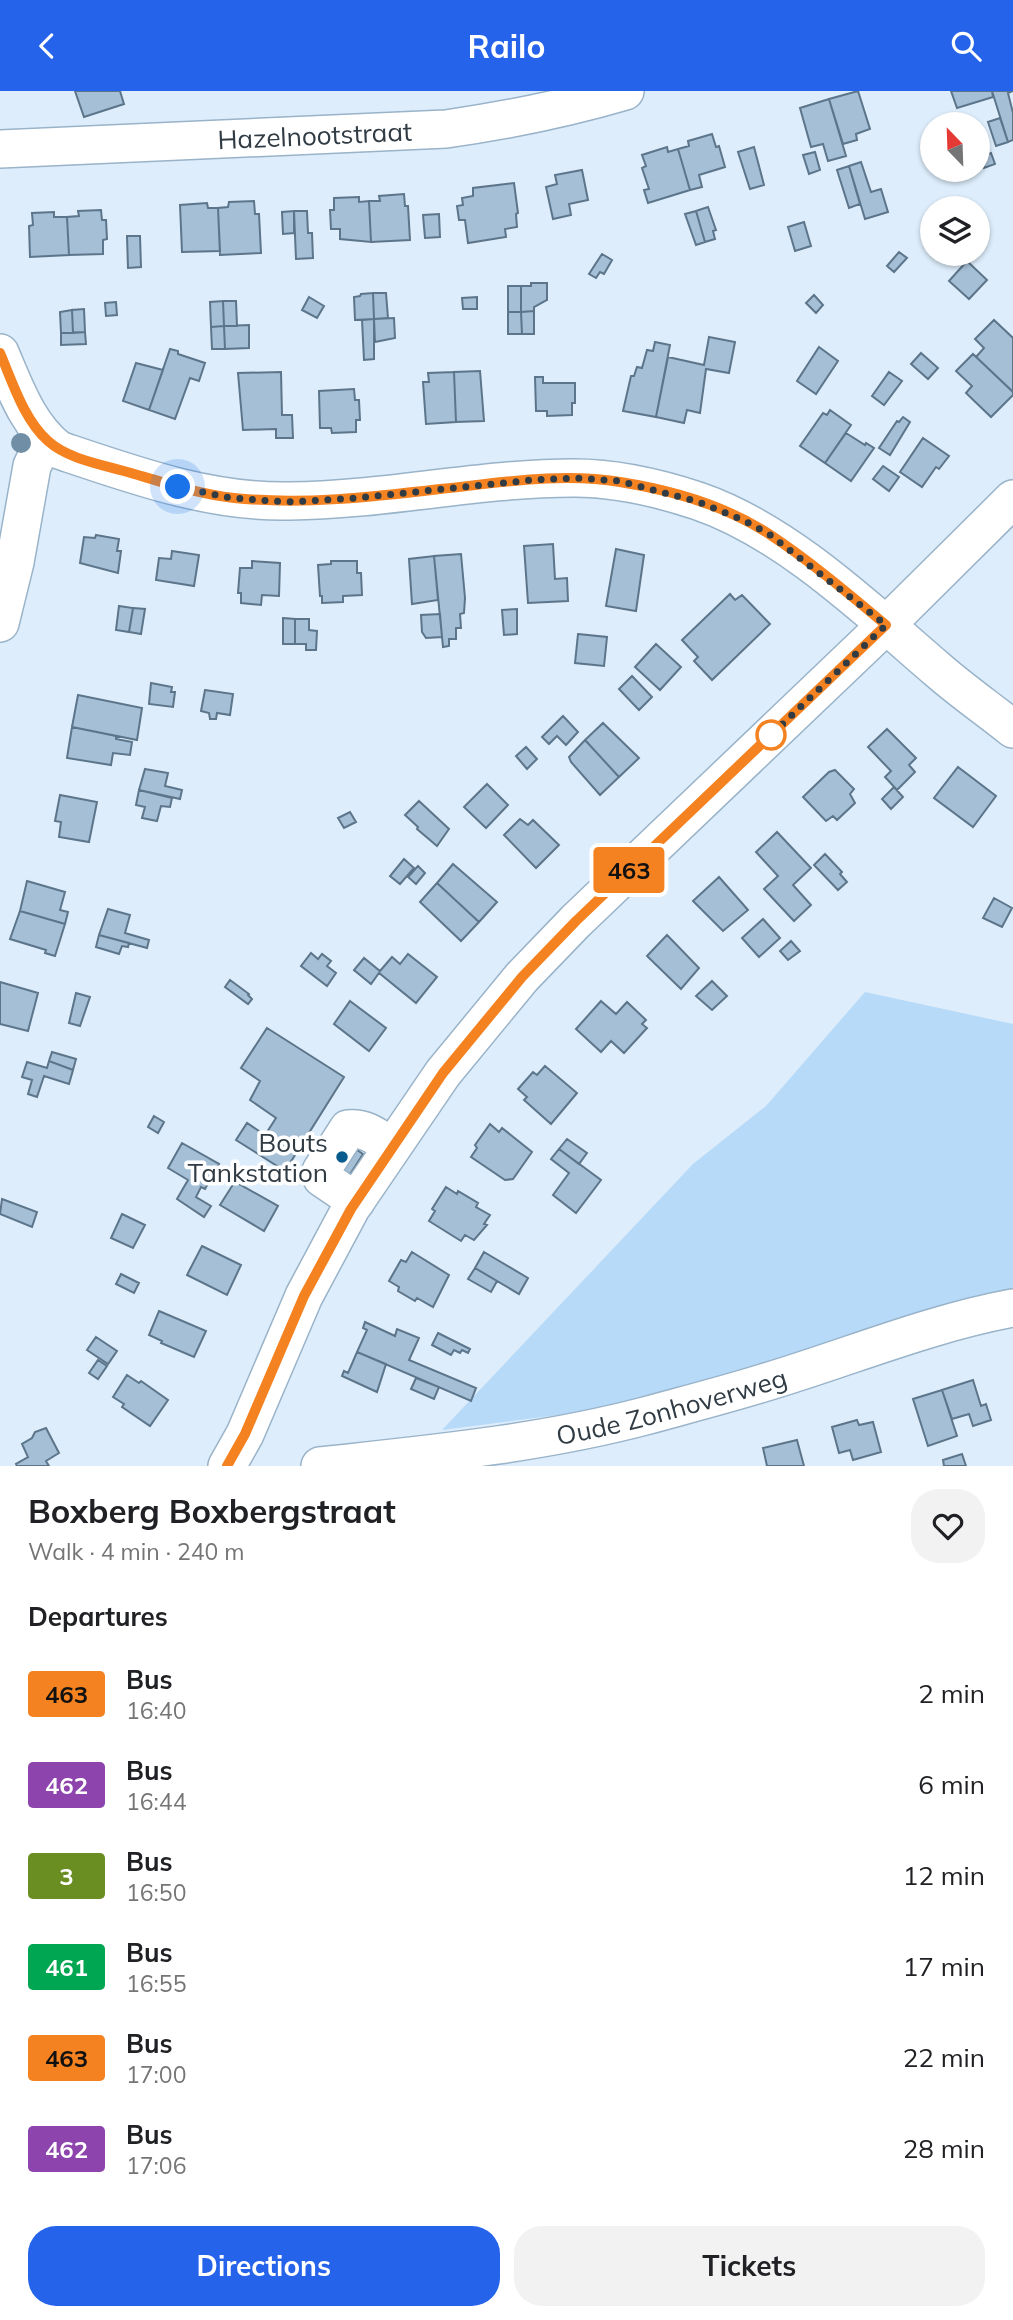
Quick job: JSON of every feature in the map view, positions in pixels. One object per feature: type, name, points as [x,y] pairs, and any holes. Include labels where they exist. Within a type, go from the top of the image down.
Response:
[{"type":"street","name":"Hazelnootstraat","points":[[0,149],[446,129],[539,114],[625,91]]},
{"type":"street","points":[[0,353],[21,403],[46,439],[59,450],[178,487],[231,498],[288,502],[575,478],[619,481],[699,502],[769,534],[1013,729]]},
{"type":"street","points":[[0,623],[15,562],[32,466],[46,439]]},
{"type":"street","points":[[238,1463],[346,1194],[382,1140],[443,1073],[540,958],[576,921],[886,625],[1013,499]]},
{"type":"street","name":"Oude Zonhoverweg","points":[[320,1466],[480,1449],[546,1439],[644,1416],[764,1383],[923,1330],[1013,1308]]},
{"type":"shaded area","points":[[865,992],[1013,1024],[1013,1293],[974,1298],[619,1407],[442,1430],[693,1164],[766,1106]]},
{"type":"building","points":[[75,91],[120,91],[124,104],[84,117]]},
{"type":"building","points":[[858,91],[870,129],[856,134],[857,140],[843,144],[829,99]]},
{"type":"building","points":[[951,91],[992,91],[993,97],[957,108]]},
{"type":"building","points":[[992,91],[1013,91],[1008,93],[1013,113],[1013,140],[1008,142]]},
{"type":"building","points":[[829,99],[846,156],[828,161],[823,144],[811,147],[800,108]]},
{"type":"building","points":[[1000,118],[1008,142],[996,146],[990,121]]},
{"type":"building","points":[[712,134],[716,147],[719,146],[725,167],[699,175],[702,187],[690,190],[678,149],[689,146],[688,141]]},
{"type":"building","points":[[667,147],[668,152],[678,149],[690,190],[648,203],[644,190],[649,189],[642,168],[646,166],[642,155]]},
{"type":"building","points":[[754,147],[764,185],[750,189],[738,152]]},
{"type":"building","points":[[815,152],[820,170],[809,174],[803,155]]},
{"type":"building","points":[[990,153],[995,164],[990,166]]},
{"type":"building","points":[[861,162],[871,192],[881,189],[888,212],[865,219],[849,166]]},
{"type":"building","points":[[849,166],[860,204],[849,208],[837,170]]},
{"type":"building","points":[[582,170],[588,200],[569,204],[571,215],[553,219],[546,187],[557,184],[555,175]]},
{"type":"building","points":[[514,183],[517,227],[505,229],[506,237],[468,243],[465,220],[459,220],[457,206],[463,205],[462,198],[473,196],[473,188]]},
{"type":"building","points":[[404,194],[405,206],[408,206],[410,240],[371,242],[369,201],[380,201],[379,196]]},
{"type":"building","points":[[359,197],[359,202],[369,201],[371,242],[340,239],[340,229],[331,229],[330,210],[334,210],[334,198]]},
{"type":"building","points":[[254,201],[255,214],[259,214],[261,253],[220,255],[218,208],[228,207],[229,202]]},
{"type":"building","points":[[207,203],[208,208],[218,208],[220,251],[182,252],[180,205]]},
{"type":"building","points":[[708,207],[716,230],[713,231],[715,239],[705,242],[696,211]]},
{"type":"building","points":[[101,210],[102,220],[106,220],[107,239],[103,240],[103,254],[69,255],[67,217],[79,216],[78,211]]},
{"type":"building","points":[[294,211],[294,233],[283,234],[282,212]]},
{"type":"building","points":[[294,211],[307,211],[308,233],[312,233],[313,258],[296,259]]},
{"type":"building","points":[[696,211],[705,242],[696,245],[685,214]]},
{"type":"building","points":[[54,212],[54,217],[67,217],[69,255],[30,257],[29,226],[33,225],[32,213]]},
{"type":"building","points":[[439,214],[440,237],[425,238],[423,215]]},
{"type":"building","points":[[804,222],[811,246],[795,251],[788,227]]},
{"type":"building","points":[[127,236],[140,236],[141,267],[128,268]]},
{"type":"building","points":[[899,252],[907,258],[894,272],[887,266]]},
{"type":"building","points":[[602,254],[612,260],[604,274],[600,272],[596,278],[589,274]]},
{"type":"building","points":[[962,266],[972,266],[987,280],[969,299],[949,281]]},
{"type":"building","points":[[531,283],[547,283],[547,300],[534,307],[534,311],[521,312],[521,286],[531,286]]},
{"type":"building","points":[[508,286],[521,286],[521,312],[508,312]]},
{"type":"building","points":[[373,293],[386,293],[388,318],[374,319]]},
{"type":"building","points":[[373,293],[374,319],[355,320],[354,297]]},
{"type":"building","points":[[814,295],[823,305],[816,313],[806,303]]},
{"type":"building","points":[[309,297],[324,306],[317,318],[302,310]]},
{"type":"building","points":[[477,297],[477,309],[463,309],[462,298]]},
{"type":"building","points":[[223,301],[224,326],[211,327],[210,302]]},
{"type":"building","points":[[223,301],[236,301],[237,326],[224,326]]},
{"type":"building","points":[[116,302],[117,315],[106,316],[105,303]]},
{"type":"building","points":[[84,309],[85,332],[73,333],[72,310]]},
{"type":"building","points":[[72,310],[73,333],[61,333],[60,312]]},
{"type":"building","points":[[534,311],[534,334],[522,334],[521,312]]},
{"type":"building","points":[[508,312],[521,312],[522,334],[508,334]]},
{"type":"building","points":[[394,318],[395,338],[375,342],[374,319]]},
{"type":"building","points":[[374,319],[374,359],[364,360],[362,320]]},
{"type":"building","points":[[994,320],[1013,338],[1013,392],[976,357],[984,348],[975,339]]},
{"type":"building","points":[[249,325],[249,348],[225,349],[224,326]]},
{"type":"building","points":[[224,326],[225,349],[212,349],[211,327]]},
{"type":"building","points":[[85,332],[86,344],[61,345],[61,333]]},
{"type":"building","points":[[709,337],[735,342],[729,373],[706,369],[700,413],[687,410],[684,423],[656,417],[668,357],[704,365]]},
{"type":"building","points":[[655,342],[670,345],[656,417],[623,411],[631,376],[634,376],[637,367],[642,368],[647,350],[653,351]]},
{"type":"building","points":[[819,347],[838,361],[816,394],[797,381]]},
{"type":"building","points":[[170,349],[205,363],[199,381],[190,378],[175,419],[149,410]]},
{"type":"building","points":[[921,353],[938,368],[928,379],[911,364]]},
{"type":"building","points":[[973,354],[1013,392],[991,417],[966,393],[972,386],[956,371]]},
{"type":"building","points":[[136,363],[163,370],[149,410],[123,401]]},
{"type":"building","points":[[480,371],[484,421],[456,422],[454,372]]},
{"type":"building","points":[[281,372],[282,415],[292,415],[293,438],[276,438],[276,429],[243,430],[238,373]]},
{"type":"building","points":[[454,372],[456,422],[426,424],[423,382],[429,382],[428,373]]},
{"type":"building","points":[[889,372],[902,381],[884,405],[872,396]]},
{"type":"building","points":[[535,377],[543,377],[543,383],[575,383],[572,415],[547,416],[547,411],[536,411]]},
{"type":"building","points":[[354,389],[355,400],[359,400],[360,420],[356,420],[356,432],[332,433],[331,428],[320,428],[319,391]]},
{"type":"building","points":[[830,410],[851,425],[825,463],[800,446],[823,413],[827,415]]},
{"type":"building","points":[[903,417],[910,422],[890,455],[879,448],[897,421]]},
{"type":"building","points":[[846,433],[874,448],[851,481],[825,463]]},
{"type":"building","points":[[923,438],[949,456],[939,469],[936,467],[922,487],[900,472]]},
{"type":"building","points":[[883,466],[899,477],[889,491],[873,479]]},
{"type":"building","points":[[96,535],[119,539],[117,551],[121,551],[118,573],[80,563],[84,537],[95,538]]},
{"type":"building","points":[[553,544],[555,579],[567,578],[568,601],[528,603],[524,546]]},
{"type":"building","points":[[616,549],[644,555],[636,611],[606,606]]},
{"type":"building","points":[[172,551],[199,555],[194,586],[156,580],[159,558],[171,559]]},
{"type":"building","points":[[461,554],[464,613],[460,614],[461,628],[456,628],[456,639],[449,639],[449,646],[443,647],[434,556]]},
{"type":"building","points":[[434,556],[438,600],[412,604],[409,559]]},
{"type":"building","points":[[252,561],[280,563],[279,596],[262,595],[261,605],[241,603],[241,593],[238,593],[240,568],[252,568]]},
{"type":"building","points":[[331,561],[357,561],[357,573],[361,573],[362,595],[343,596],[343,602],[322,603],[318,565],[331,564]]},
{"type":"building","points":[[730,594],[735,600],[742,595],[770,624],[712,680],[694,661],[698,657],[682,640]]},
{"type":"building","points":[[119,606],[133,608],[129,632],[116,630]]},
{"type":"building","points":[[133,608],[145,609],[141,634],[129,632]]},
{"type":"building","points":[[517,609],[517,634],[504,635],[502,610]]},
{"type":"building","points":[[440,614],[442,637],[426,638],[422,632],[421,615]]},
{"type":"building","points":[[283,618],[295,619],[295,644],[283,644]]},
{"type":"building","points":[[295,619],[309,619],[309,630],[317,631],[316,650],[306,650],[306,644],[295,644]]},
{"type":"building","points":[[578,634],[607,637],[604,666],[575,663]]},
{"type":"building","points":[[656,644],[681,667],[660,690],[635,667]]},
{"type":"building","points":[[632,676],[652,697],[639,710],[619,689]]},
{"type":"building","points":[[151,683],[172,687],[171,692],[175,692],[173,707],[149,704]]},
{"type":"building","points":[[205,690],[233,694],[230,715],[217,713],[216,719],[210,719],[209,713],[201,711]]},
{"type":"building","points":[[78,695],[142,708],[137,740],[72,727]]},
{"type":"building","points":[[563,716],[578,732],[566,745],[557,736],[549,744],[542,737]]},
{"type":"building","points":[[603,723],[639,758],[619,777],[585,740]]},
{"type":"building","points":[[72,727],[132,742],[130,755],[113,753],[111,765],[67,758]]},
{"type":"building","points":[[887,729],[916,758],[909,765],[915,772],[897,790],[885,777],[891,771],[868,747]]},
{"type":"building","points":[[585,740],[619,777],[600,795],[569,757]]},
{"type":"building","points":[[526,747],[537,759],[527,769],[516,756]]},
{"type":"building","points":[[958,767],[996,796],[973,827],[934,798]]},
{"type":"building","points":[[145,769],[168,773],[165,786],[182,790],[180,799],[139,790]]},
{"type":"building","points":[[835,770],[854,789],[850,794],[855,803],[837,820],[833,816],[826,821],[803,797],[829,772]]},
{"type":"building","points":[[487,784],[508,805],[486,828],[464,807]]},
{"type":"building","points":[[894,787],[903,797],[891,809],[882,799]]},
{"type":"building","points":[[139,790],[172,798],[170,807],[161,806],[157,821],[142,818],[145,807],[136,805]]},
{"type":"building","points":[[60,795],[97,802],[89,842],[59,837],[61,822],[55,821]]},
{"type":"building","points":[[419,801],[449,829],[437,846],[405,815]]},
{"type":"building","points":[[350,812],[356,822],[344,828],[338,818]]},
{"type":"building","points":[[520,819],[528,825],[533,820],[559,845],[536,868],[504,835]]},
{"type":"building","points":[[777,832],[811,868],[793,885],[811,905],[794,921],[764,889],[778,876],[756,852]]},
{"type":"building","points":[[825,854],[842,872],[840,874],[847,882],[838,890],[814,865]]},
{"type":"building","points":[[404,859],[414,868],[400,884],[390,876]]},
{"type":"building","points":[[453,864],[497,902],[479,922],[437,883]]},
{"type":"building","points":[[418,866],[425,873],[416,884],[408,877]]},
{"type":"building","points":[[719,877],[748,910],[723,931],[693,901]]},
{"type":"building","points":[[27,881],[65,892],[60,910],[68,912],[65,924],[20,911]]},
{"type":"building","points":[[437,883],[479,922],[461,941],[420,902]]},
{"type":"building","points":[[994,898],[1012,908],[1002,927],[983,918]]},
{"type":"building","points":[[108,909],[130,915],[125,933],[149,940],[147,948],[99,935]]},
{"type":"building","points":[[20,911],[65,924],[55,956],[45,953],[46,950],[10,939]]},
{"type":"building","points":[[763,919],[780,938],[759,957],[742,938]]},
{"type":"building","points":[[99,935],[129,943],[128,947],[122,946],[119,954],[96,947]]},
{"type":"building","points":[[667,935],[699,968],[681,989],[647,956]]},
{"type":"building","points":[[791,941],[800,951],[788,960],[780,951]]},
{"type":"building","points":[[311,953],[318,959],[322,954],[331,961],[327,966],[336,973],[327,986],[301,966]]},
{"type":"building","points":[[408,954],[437,977],[416,1003],[379,973],[371,984],[354,970],[364,958],[380,971],[392,957],[400,964]]},
{"type":"building","points":[[230,980],[249,994],[252,999],[248,1004],[225,987]]},
{"type":"building","points":[[712,981],[727,996],[712,1010],[696,996]]},
{"type":"building","points":[[0,982],[38,993],[28,1031],[0,1024]]},
{"type":"building","points":[[76,993],[90,997],[80,1026],[69,1023]]},
{"type":"building","points":[[350,1001],[386,1028],[369,1051],[334,1024]]},
{"type":"building","points":[[601,1001],[616,1014],[627,1002],[646,1020],[642,1024],[647,1028],[624,1053],[611,1041],[601,1052],[576,1029]]},
{"type":"building","points":[[267,1028],[344,1077],[285,1171],[236,1140],[247,1123],[265,1135],[276,1118],[250,1100],[260,1081],[241,1068]]},
{"type":"building","points":[[52,1052],[76,1059],[73,1070],[49,1061]]},
{"type":"building","points":[[49,1061],[73,1070],[69,1084],[44,1076],[37,1097],[28,1094],[32,1080],[22,1077],[27,1062],[47,1068]]},
{"type":"building","points":[[545,1066],[577,1093],[551,1124],[524,1100],[527,1097],[518,1089],[533,1072],[537,1075]]},
{"type":"building","points":[[154,1116],[164,1122],[158,1133],[148,1127]]},
{"type":"building","points":[[490,1124],[499,1132],[502,1128],[532,1152],[513,1179],[505,1180],[471,1157],[477,1148],[475,1145]]},
{"type":"building","points":[[567,1139],[587,1153],[579,1164],[559,1149]]},
{"type":"building","points":[[342,1140],[363,1154],[349,1176],[327,1162]]},
{"type":"building","points":[[182,1143],[219,1164],[205,1189],[201,1187],[196,1197],[211,1206],[204,1217],[177,1199],[188,1180],[168,1168]]},
{"type":"building","points":[[559,1149],[601,1180],[576,1213],[553,1195],[569,1173],[551,1159]]},
{"type":"building","points":[[234,1183],[278,1206],[264,1231],[220,1205]]},
{"type":"building","points":[[446,1187],[478,1203],[476,1207],[490,1215],[484,1224],[487,1225],[474,1240],[465,1235],[461,1241],[429,1221],[435,1211],[432,1209]]},
{"type":"building","points":[[2,1199],[37,1212],[32,1227],[0,1214]]},
{"type":"building","points":[[122,1214],[145,1225],[133,1248],[111,1238]]},
{"type":"building","points":[[202,1246],[241,1265],[227,1295],[187,1275]]},
{"type":"building","points":[[412,1252],[449,1275],[433,1307],[398,1291],[399,1287],[389,1281],[401,1260],[406,1262]]},
{"type":"building","points":[[484,1252],[528,1278],[519,1294],[475,1268]]},
{"type":"building","points":[[475,1268],[497,1281],[491,1292],[468,1279]]},
{"type":"building","points":[[121,1274],[139,1283],[134,1293],[116,1284]]},
{"type":"building","points":[[159,1311],[206,1331],[194,1357],[149,1335]]},
{"type":"building","points":[[365,1322],[395,1336],[397,1329],[419,1338],[409,1360],[476,1388],[471,1401],[357,1352],[367,1330],[363,1328]]},
{"type":"building","points":[[438,1333],[470,1349],[468,1353],[454,1350],[451,1355],[432,1345]]},
{"type":"building","points":[[96,1337],[117,1351],[108,1364],[87,1350]]},
{"type":"building","points":[[357,1352],[386,1364],[377,1392],[342,1376],[344,1371],[348,1373]]},
{"type":"building","points":[[98,1360],[107,1366],[98,1379],[89,1373]]},
{"type":"building","points":[[127,1375],[139,1383],[141,1381],[168,1400],[150,1426],[122,1407],[124,1404],[113,1397]]},
{"type":"building","points":[[416,1378],[439,1387],[434,1399],[411,1389]]},
{"type":"building","points":[[973,1380],[981,1406],[986,1404],[991,1420],[973,1426],[969,1414],[952,1419],[942,1390]]},
{"type":"building","points":[[942,1390],[957,1436],[928,1446],[913,1399]]},
{"type":"building","points":[[857,1420],[859,1425],[873,1422],[881,1452],[853,1460],[850,1450],[839,1453],[832,1427]]},
{"type":"building","points":[[46,1428],[59,1453],[46,1461],[49,1466],[17,1466],[16,1464],[28,1457],[22,1444],[32,1438],[35,1432]]},
{"type":"building","points":[[797,1440],[804,1466],[767,1466],[763,1448]]},
{"type":"building","points":[[962,1454],[966,1466],[944,1466],[943,1460]]},
{"type":"bus line","name":"463","points":[[0,353],[21,403],[46,439],[59,450],[92,461],[178,487],[231,498],[288,502],[356,498],[532,480],[575,478],[619,481],[699,502],[769,534],[886,625],[576,921],[522,977],[443,1073],[351,1209],[304,1296],[245,1434],[227,1466]]},
{"type":"place","name":"Bouts Tankstation","points":[[342,1157]]},
{"type":"route","points":[[178,487],[231,498],[288,502],[575,478],[619,481],[662,491],[699,502],[743,520],[769,534],[886,625],[767,739],[771,735]]}]
